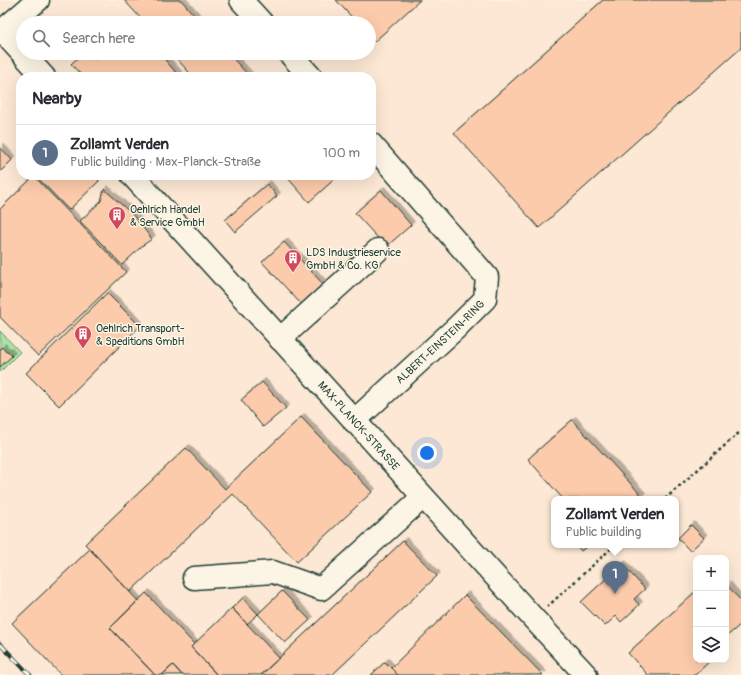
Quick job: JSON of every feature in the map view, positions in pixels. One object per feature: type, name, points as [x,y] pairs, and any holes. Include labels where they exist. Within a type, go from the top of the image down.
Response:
[{"type":"street","points":[[18,16],[38,0]]},
{"type":"street","points":[[241,0],[256,16]]},
{"type":"street","points":[[16,18],[1,30],[16,46]]},
{"type":"street","points":[[28,60],[39,72]]},
{"type":"street","points":[[295,60],[306,72]]},
{"type":"street","name":"ALBERT-EINSTEIN-RING","points":[[354,421],[486,299],[487,277],[376,150]]},
{"type":"street","name":"MAX-PLANCK-STRASSE","points":[[137,180],[586,675]]},
{"type":"street","points":[[280,339],[378,250]]},
{"type":"street","points":[[194,578],[273,572],[321,589],[423,496]]},
{"type":"path","points":[[668,496],[741,431]]},
{"type":"path","points":[[534,619],[612,548]]},
{"type":"shaded area","points":[[0,0],[741,0],[741,675],[0,675]]},
{"type":"green space","points":[[0,331],[20,352],[0,372]]},
{"type":"building","points":[[124,0],[181,0],[195,16],[139,16]]},
{"type":"building","points":[[336,0],[420,0],[376,40],[376,16],[351,16]]},
{"type":"building","points":[[603,0],[741,0],[741,48],[539,228],[454,133]]},
{"type":"building","points":[[75,60],[165,60],[176,72],[78,72],[71,64]]},
{"type":"building","points":[[178,60],[234,60],[245,72],[189,72]]},
{"type":"building","points":[[0,147],[12,160],[0,172]]},
{"type":"building","points":[[30,180],[38,180],[126,272],[38,356],[0,317],[0,209]]},
{"type":"building","points":[[40,180],[99,181],[69,210]]},
{"type":"building","points":[[289,180],[333,180],[309,202]]},
{"type":"building","points":[[267,184],[277,196],[235,232],[225,220]]},
{"type":"building","name":"Oehlrich Handel & Service GmbH","points":[[104,189],[132,214],[152,239],[143,245],[122,265],[80,221],[101,201]]},
{"type":"building","points":[[381,190],[411,225],[386,247],[355,213]]},
{"type":"building","name":"LDS Industrieservice GmbH & Co. KG","points":[[284,242],[323,284],[301,304],[262,262]]},
{"type":"building","name":"Oehlrich Transport- & Speditions GmbH","points":[[107,293],[140,326],[59,406],[26,373]]},
{"type":"building","points":[[2,347],[12,356],[0,367],[0,349]]},
{"type":"building","points":[[262,382],[286,408],[263,427],[241,400]]},
{"type":"building","points":[[301,417],[372,492],[297,562],[233,494],[130,592],[85,544],[186,448],[225,489]]},
{"type":"building","points":[[572,420],[642,496],[560,496],[528,459]]},
{"type":"building","points":[[691,525],[704,538],[690,551],[679,539],[679,537]]},
{"type":"building","points":[[403,541],[437,576],[332,675],[261,675]]},
{"type":"building","points":[[90,549],[138,601],[110,628],[155,675],[61,675],[12,623]]},
{"type":"building","points":[[622,564],[645,589],[634,599],[639,605],[621,622],[616,616],[605,626],[581,602]]},
{"type":"building","points":[[729,587],[741,601],[741,624],[729,634]]},
{"type":"building","points":[[282,591],[310,620],[285,643],[258,614]]},
{"type":"building","points":[[146,593],[194,644],[191,647],[217,675],[182,675],[173,665],[162,675],[155,675],[110,628]]},
{"type":"building","points":[[693,594],[693,663],[708,663],[695,675],[648,675],[628,653]]},
{"type":"building","points":[[465,595],[543,675],[398,675],[391,668]]},
{"type":"building","points":[[243,598],[258,614],[247,624],[232,608]]},
{"type":"building","points":[[232,608],[279,658],[261,675],[217,675],[191,647]]},
{"type":"building","points":[[385,662],[398,675],[371,675]]},
{"type":"building","points":[[173,665],[182,675],[162,675]]},
{"type":"railway","points":[[0,644],[30,675]]},
{"type":"place","name":"Oehlrich Handel & Service GmbH","points":[[117,230]]},
{"type":"place","name":"LDS Industrieservice GmbH & Co. KG","points":[[293,273]]},
{"type":"place","name":"Oehlrich Transport- & Speditions GmbH","points":[[83,349]]},
{"type":"place","name":"Zollamt Verden","points":[[615,594]]}]
